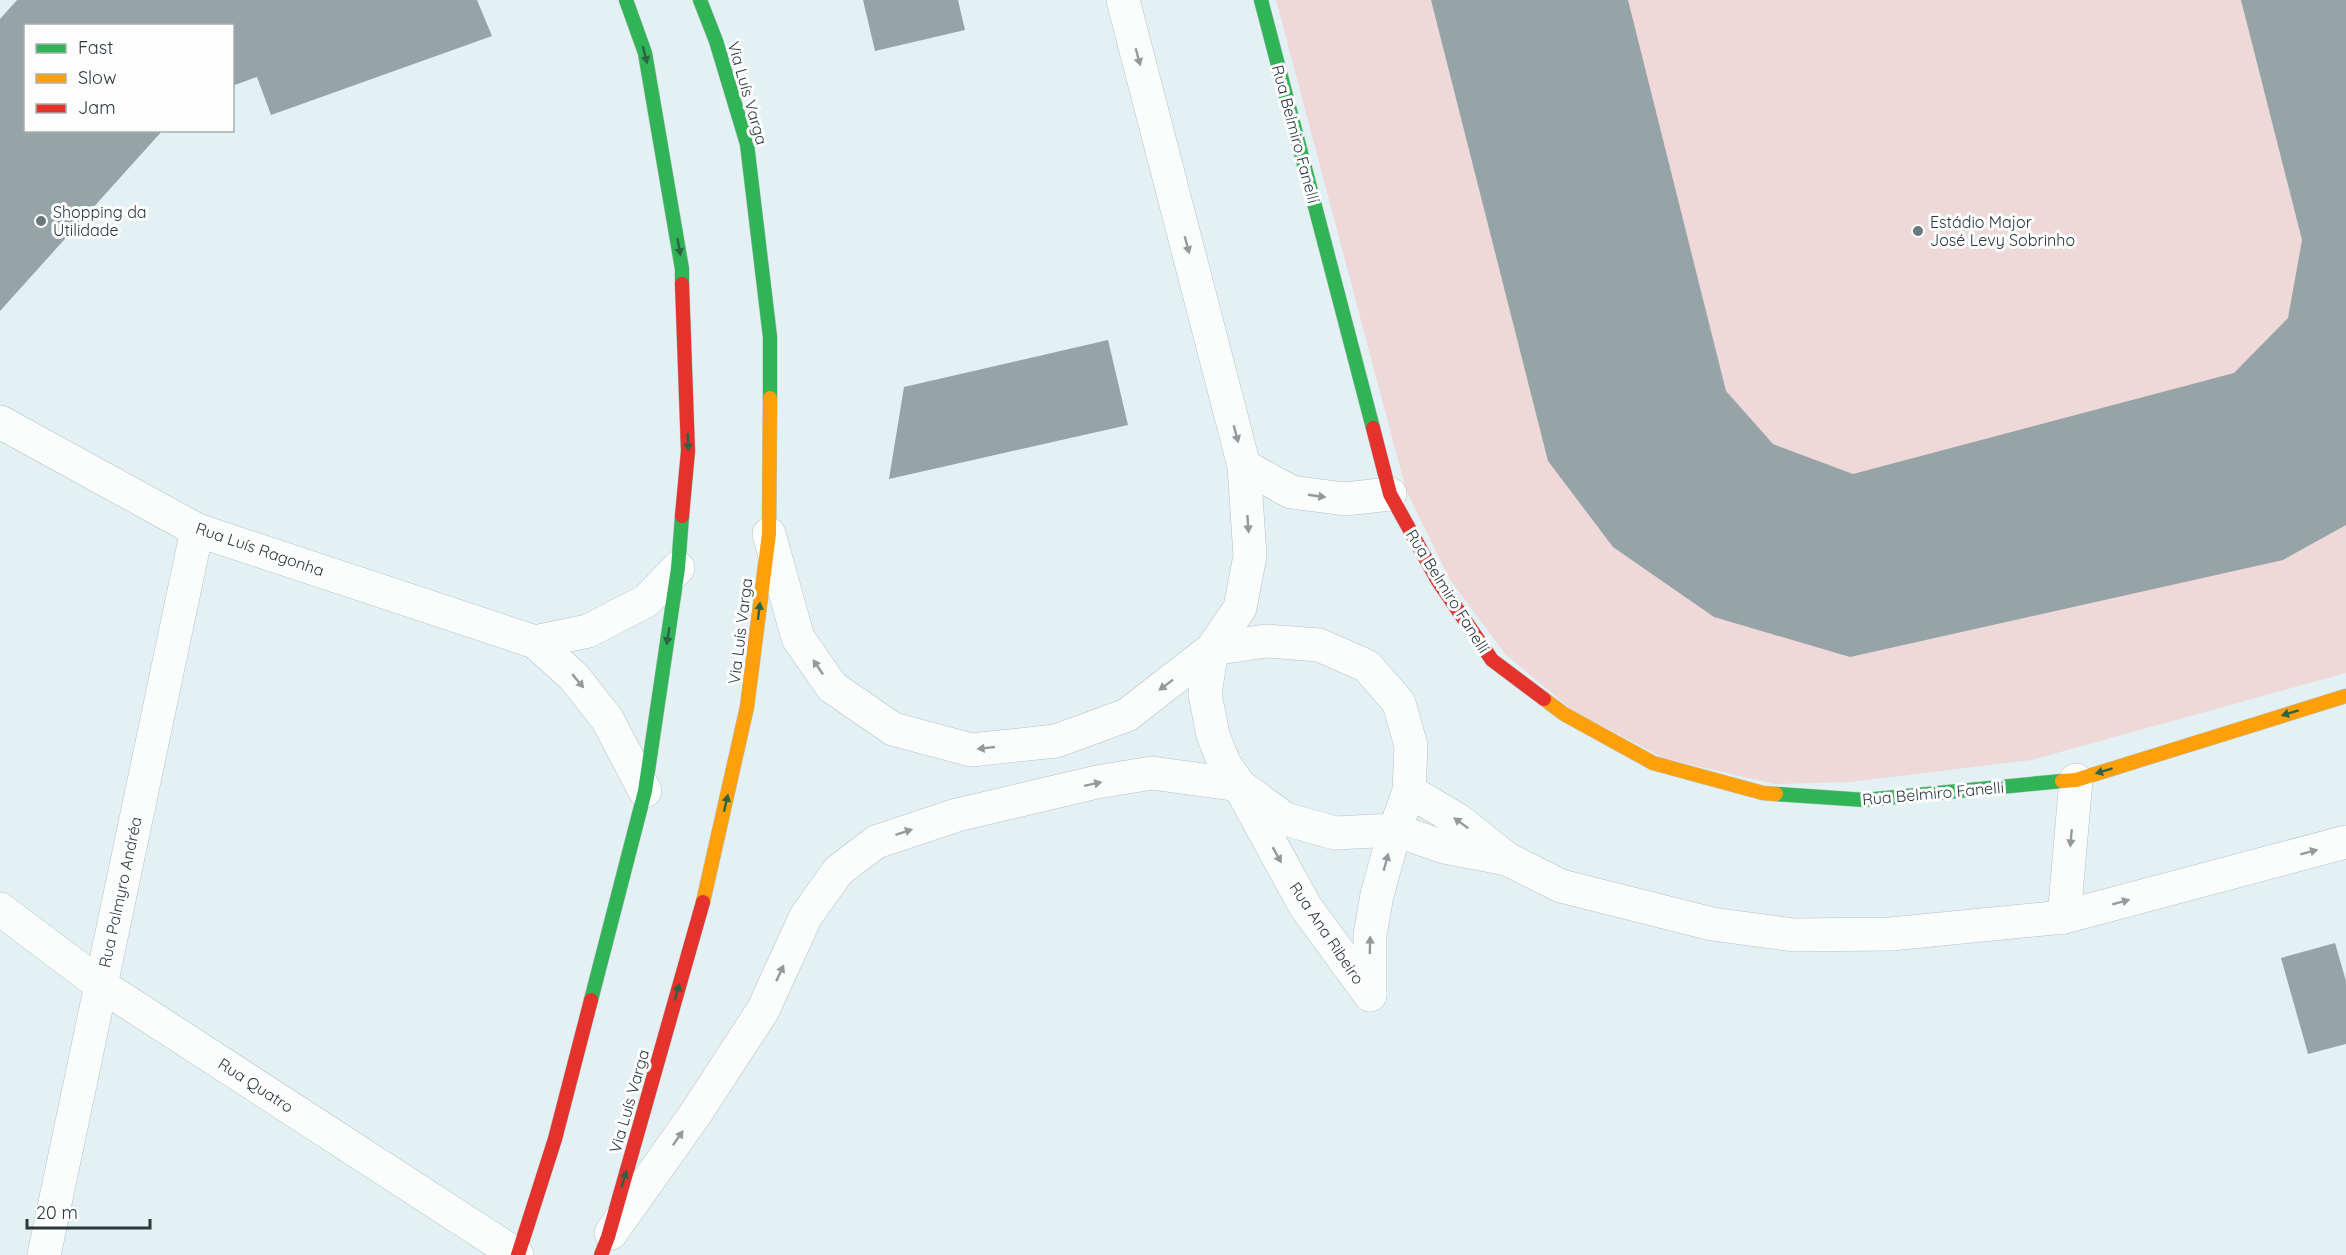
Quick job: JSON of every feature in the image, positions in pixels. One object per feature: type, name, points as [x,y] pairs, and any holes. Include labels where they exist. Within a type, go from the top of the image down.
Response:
[{"type":"main road","points":[[518,1255],[555,1138],[645,791],[678,568],[688,451],[682,269],[645,53],[626,0]]},
{"type":"main road","name":"Via Luís Varga","points":[[604,1246],[702,904],[737,754],[747,707],[769,534],[770,337],[747,144],[716,41],[700,0]]},
{"type":"main road","points":[[711,0],[716,41]]},
{"type":"main road","name":"Rua Belmiro Fanelli","points":[[1261,0],[1389,494],[1438,581],[1492,660],[1564,714],[1653,763],[1763,793],[1865,800],[2076,780],[2346,696]]},
{"type":"street","points":[[769,534],[798,638],[832,687],[893,729],[971,750],[1056,741],[1127,715],[1212,649],[1240,609],[1250,556],[1244,466],[1123,0]]},
{"type":"street","name":"Rua Luís Ragonha","points":[[0,422],[197,530],[535,642],[574,677],[607,719],[645,791]]},
{"type":"street","points":[[1244,466],[1291,492],[1345,500],[1389,494]]},
{"type":"street","name":"Rua Palmyro Andréa","points":[[44,1255],[197,530]]},
{"type":"street","points":[[535,642],[588,631],[646,601],[678,568]]},
{"type":"street","points":[[1212,649],[1266,641],[1318,645],[1367,666],[1398,703],[1411,746],[1409,790],[1395,830]]},
{"type":"street","points":[[1212,649],[1205,694],[1213,735],[1224,764],[1239,785],[1285,819],[1335,833],[1395,830],[1444,847],[1507,859]]},
{"type":"street","points":[[604,1246],[696,1113],[763,1010],[806,916],[838,871],[876,842],[957,815],[1097,782],[1152,773],[1239,785]]},
{"type":"street","points":[[2064,917],[2076,780]]},
{"type":"street","name":"Rua Ana Ribeiro","points":[[1239,785],[1305,906],[1370,995],[1370,935],[1377,895],[1395,830]]},
{"type":"street","points":[[1409,790],[1458,820],[1507,859],[1561,886],[1636,907],[1712,924],[1794,935],[1891,934],[2064,917],[2346,842]]},
{"type":"street","name":"Rua Quatro","points":[[0,909],[101,985],[518,1255]]},
{"type":"shaded area","name":"Estádio Major José Levy Sobrinho","points":[[1276,0],[2346,0],[2346,673],[2031,760],[1850,782],[1774,784],[1663,758],[1572,710],[1505,654],[1449,578],[1406,490]]},
{"type":"building","name":"Shopping da Utilidade","points":[[17,0],[477,0],[492,36],[271,115],[257,77],[234,85],[234,24],[24,24],[24,132],[161,132],[0,311],[0,19]]},
{"type":"building","points":[[863,0],[958,0],[965,30],[875,51]]},
{"type":"building","points":[[1431,0],[1628,0],[1726,391],[1773,444],[1853,474],[2234,373],[2288,318],[2302,240],[2241,0],[2346,0],[2346,525],[2283,560],[1850,657],[1714,617],[1613,547],[1548,461]]},
{"type":"building","points":[[1108,340],[1128,425],[889,479],[904,387]]},
{"type":"building","points":[[2335,943],[2346,981],[2346,1044],[2308,1054],[2281,958]]},
{"type":"traffic: fast","points":[[626,0],[645,53],[682,269],[682,284]]},
{"type":"traffic: fast","points":[[700,0],[716,41],[747,144],[770,337],[770,398]]},
{"type":"traffic: fast","points":[[1261,0],[1373,428]]},
{"type":"traffic: fast","points":[[591,1000],[645,791],[678,568],[682,516]]},
{"type":"traffic: fast","points":[[1776,794],[1865,800],[2062,781]]},
{"type":"traffic: slow","points":[[703,902],[747,707],[769,534],[770,398]]},
{"type":"traffic: slow","points":[[2062,781],[2076,780],[2346,696]]},
{"type":"traffic: slow","points":[[1544,699],[1564,714],[1653,763],[1763,793],[1776,794]]},
{"type":"traffic: jam","points":[[682,284],[688,451],[682,516]]},
{"type":"traffic: jam","points":[[1373,428],[1390,494],[1438,581],[1492,660],[1544,699]]},
{"type":"traffic: jam","points":[[601,1255],[703,902]]},
{"type":"traffic: jam","points":[[518,1255],[555,1139],[591,1000]]},
{"type":"place","name":"Shopping da Utilidade","points":[[41,221]]},
{"type":"place","name":"Estádio Major José Levy Sobrinho","points":[[1918,231]]}]
